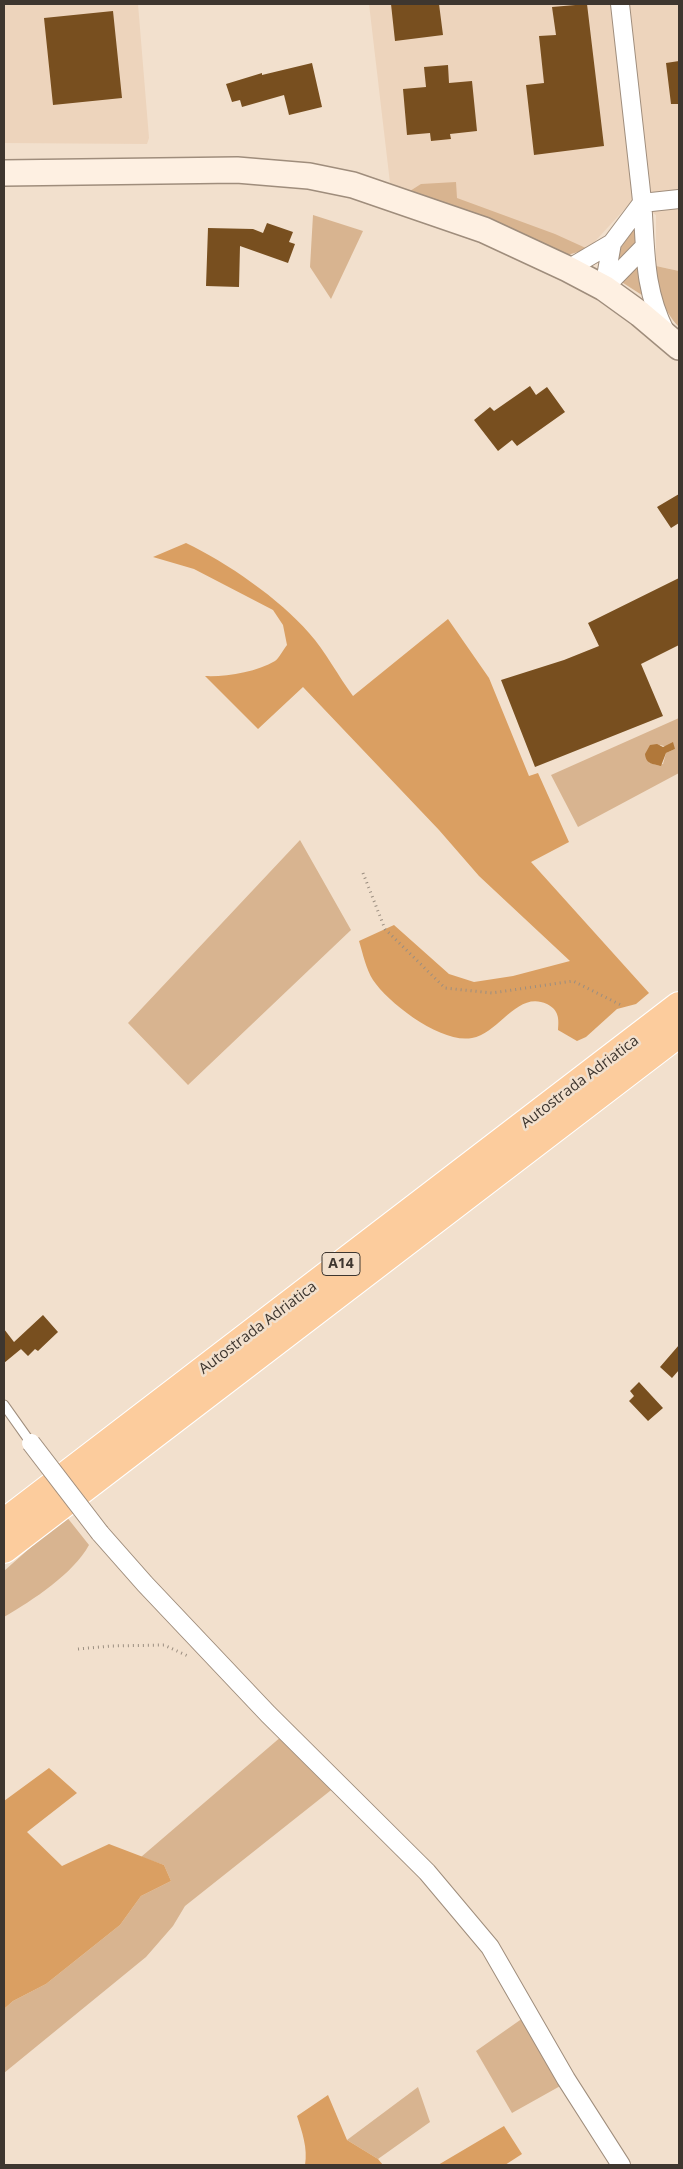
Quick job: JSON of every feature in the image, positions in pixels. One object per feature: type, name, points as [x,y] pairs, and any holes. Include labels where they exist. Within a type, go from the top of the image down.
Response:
[{"type":"highway","name":"Autostrada Adriatica","points":[[4,1523],[679,1006]]},
{"type":"highway","name":"Autostrada Adriatica","points":[[4,1549],[679,1033]]},
{"type":"main road","points":[[4,173],[237,170],[309,176],[353,185],[484,230],[568,269],[604,288],[640,314],[674,343]]},
{"type":"street","points":[[620,4],[642,203],[646,272],[655,311],[674,343]]},
{"type":"street","points":[[568,269],[612,243],[642,203],[679,199]]},
{"type":"street","points":[[604,288],[612,243]]},
{"type":"street","points":[[604,288],[644,247]]},
{"type":"street","points":[[31,1443],[100,1533],[145,1584],[268,1714],[427,1872],[490,1946],[566,2079],[621,2165]]},
{"type":"lane","points":[[4,1405],[31,1443]]},
{"type":"path","points":[[363,873],[385,929],[444,988],[492,993],[573,981],[621,1004]]},
{"type":"path","points":[[78,1649],[111,1646],[164,1646],[195,1660]]},
{"type":"shaded area","points":[[4,4],[138,4],[149,138],[147,144],[4,143]]},
{"type":"shaded area","points":[[369,4],[679,4],[679,271],[656,266],[656,215],[633,200],[588,249],[564,256],[390,183]]},
{"type":"shaded area","points":[[456,182],[457,198],[555,234],[588,249],[564,256],[410,191],[421,184]]},
{"type":"shaded area","points":[[313,215],[363,231],[331,299],[310,267]]},
{"type":"shaded area","points":[[634,228],[639,242],[617,269],[620,249]]},
{"type":"shaded area","points":[[641,264],[645,297],[620,281]]},
{"type":"shaded area","points":[[656,266],[679,271],[679,327],[664,306]]},
{"type":"shaded area","points":[[186,543],[218,560],[252,582],[283,607],[315,640],[353,696],[448,619],[489,678],[529,776],[538,773],[569,842],[531,862],[649,993],[636,1004],[617,1009],[586,1037],[577,1041],[558,1030],[556,1012],[551,1006],[536,1001],[517,1007],[482,1035],[472,1038],[460,1038],[432,1029],[391,1000],[373,980],[359,941],[394,925],[449,974],[474,982],[513,976],[570,961],[479,876],[439,830],[303,687],[258,729],[205,676],[232,675],[268,665],[280,656],[287,645],[283,625],[273,610],[194,569],[153,557]]},
{"type":"shaded area","points":[[679,718],[679,773],[578,827],[551,775]],"holes":[[[660,745],[675,749],[666,753],[663,764],[649,763]]]},
{"type":"shaded area","points":[[673,742],[675,749],[666,753],[661,766],[647,760],[645,754],[650,745],[657,744],[663,747]]},
{"type":"shaded area","points":[[300,840],[351,930],[188,1085],[128,1023]]},
{"type":"shaded area","points":[[66,1516],[89,1545],[82,1556],[63,1576],[27,1603],[4,1617],[4,1571]]},
{"type":"shaded area","points":[[282,1736],[335,1787],[185,1906],[173,1926],[146,1957],[4,2073],[4,2009],[13,2001],[46,1984],[120,1925],[141,1896],[171,1881],[164,1865],[141,1857]]},
{"type":"shaded area","points":[[49,1768],[77,1793],[27,1832],[62,1866],[109,1844],[164,1865],[171,1881],[141,1896],[120,1925],[46,1984],[13,2001],[4,2009],[4,1801]]},
{"type":"shaded area","points":[[523,2018],[562,2085],[512,2113],[476,2051]]},
{"type":"shaded area","points":[[418,2087],[430,2122],[378,2159],[347,2140]]},
{"type":"shaded area","points":[[328,2095],[347,2140],[378,2159],[383,2165],[305,2165],[305,2146],[297,2116]]},
{"type":"shaded area","points":[[504,2126],[522,2154],[505,2165],[438,2165]]},
{"type":"building","points":[[391,4],[439,4],[443,35],[395,41]]},
{"type":"building","points":[[587,4],[604,146],[534,155],[526,85],[544,83],[539,36],[556,35],[552,7]]},
{"type":"building","points":[[113,11],[122,98],[53,105],[44,18]]},
{"type":"building","points":[[679,61],[679,104],[671,104],[666,63]]},
{"type":"building","points":[[312,63],[322,107],[289,115],[284,95],[242,107],[240,100],[232,102],[226,84],[262,73],[262,75]]},
{"type":"building","points":[[448,65],[449,83],[472,81],[477,131],[450,134],[451,139],[431,141],[430,133],[407,135],[403,89],[426,87],[424,67]]},
{"type":"building","points":[[267,223],[293,232],[289,242],[295,244],[288,263],[240,246],[239,287],[206,286],[208,228],[253,229],[263,233]]},
{"type":"building","points":[[530,386],[536,395],[547,387],[565,412],[517,446],[512,440],[498,451],[474,420],[490,407],[494,411]]},
{"type":"building","points":[[679,494],[679,523],[671,528],[657,507]]},
{"type":"building","points":[[679,578],[679,645],[641,664],[663,716],[535,767],[501,680],[564,660],[599,646],[588,623]]},
{"type":"building","points":[[43,1315],[58,1332],[38,1351],[35,1349],[28,1356],[21,1349],[4,1363],[4,1329],[14,1342]]},
{"type":"building","points":[[679,1345],[679,1370],[672,1378],[660,1367]]},
{"type":"building","points":[[639,1382],[663,1408],[648,1421],[629,1401],[634,1396],[630,1391]]}]
